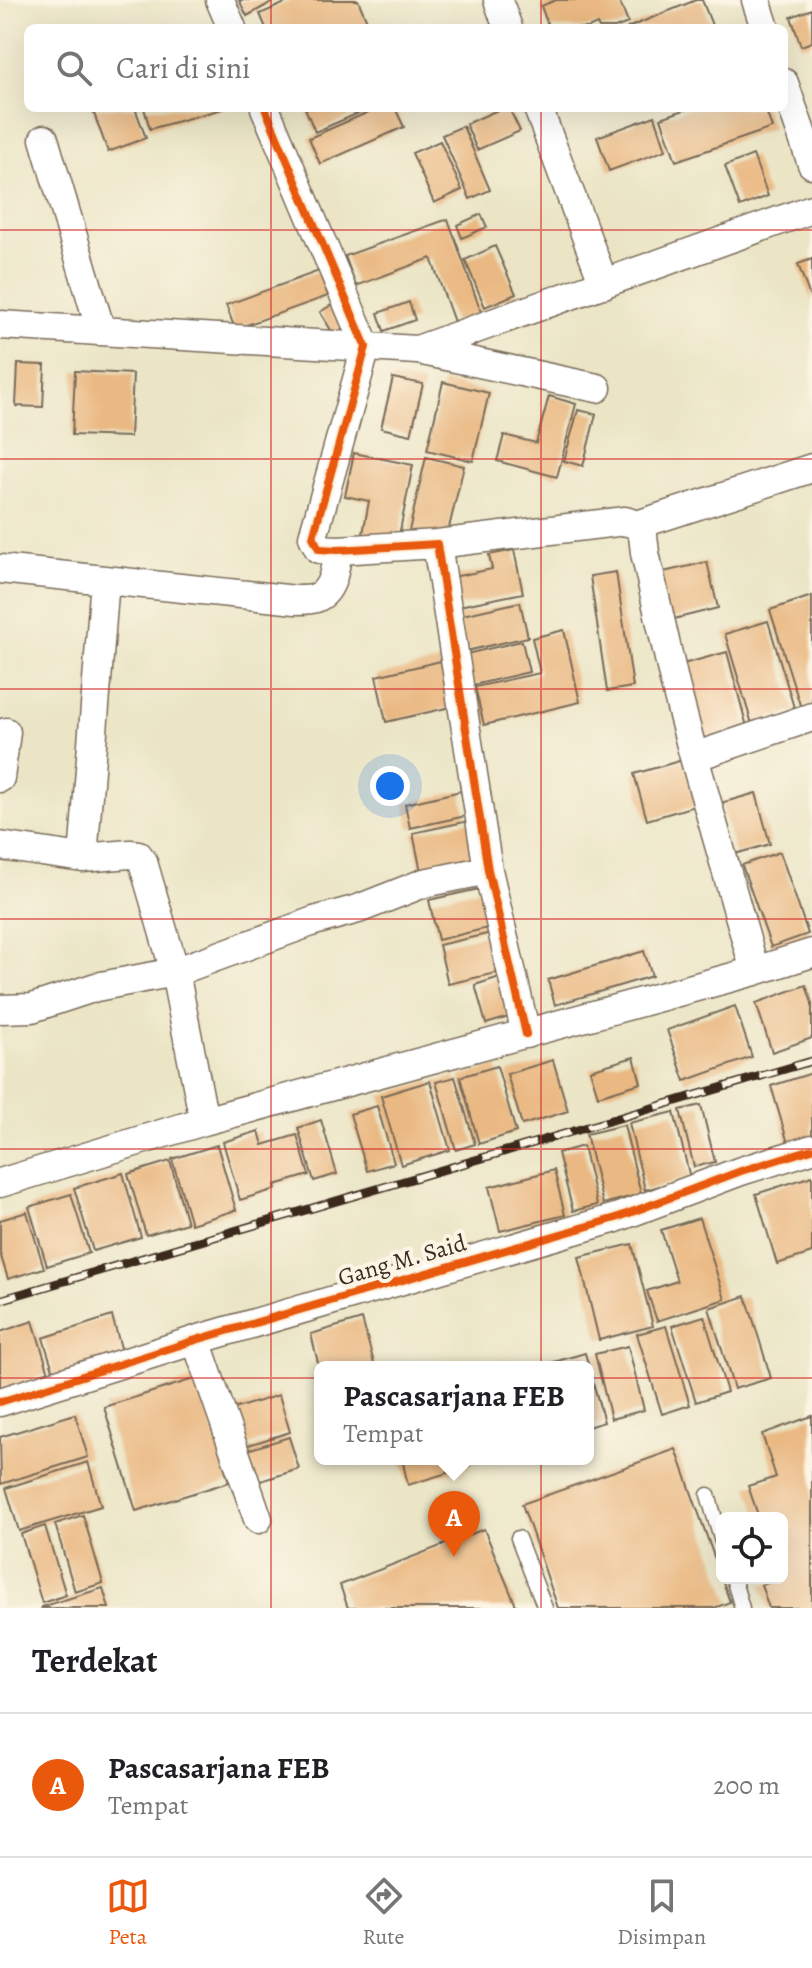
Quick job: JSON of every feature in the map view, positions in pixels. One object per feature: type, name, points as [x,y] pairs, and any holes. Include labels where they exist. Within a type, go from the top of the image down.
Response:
[{"type":"street","points":[[220,0],[230,24]]},
{"type":"street","points":[[498,0],[507,24]]},
{"type":"street","points":[[756,0],[764,24]]},
{"type":"street","points":[[788,95],[812,164]]},
{"type":"street","points":[[267,112],[366,347],[313,537],[319,549],[437,544],[625,521],[637,525],[812,468]]},
{"type":"street","points":[[540,112],[604,284]]},
{"type":"street","points":[[44,139],[101,331]]},
{"type":"street","points":[[417,350],[812,209]]},
{"type":"street","points":[[0,325],[417,350],[597,388]]},
{"type":"street","points":[[637,525],[643,535],[694,757],[755,971]]},
{"type":"street","points":[[437,544],[488,870],[526,1034]]},
{"type":"street","points":[[0,569],[296,600],[317,598],[326,592],[332,580],[338,550]]},
{"type":"street","points":[[83,858],[105,580]]},
{"type":"street","points":[[694,757],[812,717]]},
{"type":"street","points":[[0,778],[6,732]]},
{"type":"street","points":[[0,846],[83,858],[138,855],[143,862],[175,972],[204,1121]]},
{"type":"street","points":[[0,1009],[32,1008],[96,987],[175,972],[424,883],[488,870]]},
{"type":"street","points":[[0,1183],[204,1121],[812,953]]},
{"type":"street","name":"Gang M. Said","points":[[0,1402],[196,1340],[616,1218],[741,1171],[812,1149]]},
{"type":"street","points":[[196,1340],[258,1519]]},
{"type":"lane","points":[[708,1495],[716,1522]]},
{"type":"lane","points":[[518,1538],[545,1608]]},
{"type":"lane","points":[[735,1584],[742,1608]]},
{"type":"building","points":[[239,0],[276,0],[247,16]]},
{"type":"building","points":[[292,0],[358,0],[368,24],[264,24],[260,14]]},
{"type":"building","points":[[556,0],[619,0],[628,23],[548,24],[541,6]]},
{"type":"building","points":[[702,0],[711,24],[637,24]]},
{"type":"building","points":[[812,9],[812,42],[801,46],[791,17]]},
{"type":"building","points":[[93,112],[136,112],[146,138],[108,152]]},
{"type":"building","points":[[145,112],[211,112],[150,129]]},
{"type":"building","points":[[307,112],[359,112],[359,113],[315,132]]},
{"type":"building","points":[[369,112],[397,112],[404,127],[320,164],[309,138]]},
{"type":"building","points":[[493,112],[511,112],[520,131],[477,150],[466,124]]},
{"type":"building","points":[[678,112],[766,112],[772,128],[676,161],[661,118]]},
{"type":"building","points":[[655,116],[666,150],[609,171],[597,137]]},
{"type":"building","points":[[463,126],[490,190],[470,199],[442,135]]},
{"type":"building","points":[[440,141],[462,190],[434,203],[412,153]]},
{"type":"building","points":[[753,155],[768,196],[740,207],[725,166]]},
{"type":"building","points":[[481,214],[487,227],[462,238],[457,225]]},
{"type":"building","points":[[448,219],[481,312],[454,322],[431,258],[356,286],[345,256]]},
{"type":"building","points":[[495,246],[516,294],[485,307],[465,260]]},
{"type":"building","points":[[812,259],[812,302],[798,264]]},
{"type":"building","points":[[319,271],[328,296],[235,329],[226,305]]},
{"type":"building","points":[[338,301],[351,324],[334,335],[320,312]]},
{"type":"building","points":[[409,302],[415,320],[384,331],[378,313]]},
{"type":"building","points":[[18,364],[45,365],[43,407],[16,406]]},
{"type":"building","points":[[75,371],[133,374],[130,437],[72,435]]},
{"type":"building","points":[[393,378],[423,384],[411,435],[381,428]]},
{"type":"building","points":[[443,382],[489,393],[473,461],[427,450]]},
{"type":"building","points":[[549,396],[576,404],[557,477],[497,461],[504,435],[536,443]]},
{"type":"building","points":[[578,410],[596,414],[583,466],[564,461]]},
{"type":"building","points":[[354,453],[413,465],[398,541],[363,534],[369,501],[345,496]]},
{"type":"building","points":[[426,457],[464,466],[446,540],[409,531]]},
{"type":"building","points":[[514,550],[523,593],[459,606],[453,577],[492,569],[489,555]]},
{"type":"building","points":[[707,562],[718,608],[670,620],[659,573]]},
{"type":"building","points":[[616,572],[633,687],[607,691],[590,576]]},
{"type":"building","points":[[812,596],[812,705],[801,708],[770,610]]},
{"type":"building","points":[[520,602],[528,637],[466,651],[458,616]]},
{"type":"building","points":[[768,621],[795,711],[752,724],[725,634]]},
{"type":"building","points":[[564,630],[580,702],[484,725],[475,687],[540,673],[532,638]]},
{"type":"building","points":[[522,641],[529,672],[473,685],[466,654]]},
{"type":"building","points":[[727,652],[747,727],[692,742],[672,667]]},
{"type":"building","points":[[441,661],[451,707],[386,722],[376,676]]},
{"type":"building","points":[[686,759],[698,805],[647,820],[634,774]]},
{"type":"building","points":[[461,791],[466,816],[410,828],[405,804]]},
{"type":"building","points":[[756,793],[770,844],[735,854],[721,803]]},
{"type":"building","points":[[469,821],[478,860],[421,872],[413,833]]},
{"type":"building","points":[[780,852],[808,934],[771,947],[742,865]]},
{"type":"building","points":[[488,887],[496,926],[438,940],[429,900]]},
{"type":"building","points":[[500,931],[509,970],[448,984],[439,945]]},
{"type":"building","points":[[644,951],[652,976],[555,1005],[548,980]]},
{"type":"building","points":[[500,977],[512,1016],[486,1024],[475,985]]},
{"type":"building","points":[[806,985],[812,1003],[812,1038],[772,1052],[756,1003]]},
{"type":"building","points":[[735,1006],[752,1057],[685,1081],[667,1030]]},
{"type":"building","points":[[634,1057],[641,1083],[598,1096],[590,1070]]},
{"type":"building","points":[[553,1060],[568,1111],[522,1125],[507,1074]]},
{"type":"building","points":[[497,1066],[516,1132],[479,1144],[460,1077]]},
{"type":"building","points":[[812,1073],[812,1143],[790,1150],[771,1086]]},
{"type":"building","points":[[455,1077],[475,1144],[456,1150],[436,1082]]},
{"type":"building","points":[[430,1081],[450,1150],[401,1165],[381,1096]]},
{"type":"building","points":[[701,1105],[715,1162],[694,1167],[680,1110]]},
{"type":"building","points":[[377,1106],[394,1163],[367,1171],[350,1114]]},
{"type":"building","points":[[674,1112],[690,1178],[645,1190],[629,1123]]},
{"type":"building","points":[[321,1120],[337,1174],[314,1181],[298,1128]]},
{"type":"building","points":[[624,1125],[641,1194],[603,1204],[586,1134]]},
{"type":"building","points":[[259,1131],[263,1145],[297,1135],[309,1175],[240,1200],[223,1142]]},
{"type":"building","points":[[217,1145],[236,1210],[191,1224],[172,1159]]},
{"type":"building","points":[[583,1146],[597,1205],[573,1211],[558,1153]]},
{"type":"building","points":[[170,1161],[187,1223],[146,1235],[128,1174]]},
{"type":"building","points":[[554,1170],[565,1215],[500,1231],[489,1187]]},
{"type":"building","points":[[123,1173],[141,1237],[93,1251],[74,1188]]},
{"type":"building","points":[[812,1176],[812,1253],[777,1264],[756,1194]]},
{"type":"building","points":[[71,1194],[89,1253],[47,1266],[29,1207]]},
{"type":"building","points":[[27,1212],[44,1268],[8,1279],[0,1253],[0,1220]]},
{"type":"building","points":[[699,1218],[725,1299],[657,1321],[647,1291],[677,1281],[661,1230]]},
{"type":"building","points":[[632,1244],[653,1326],[599,1340],[579,1257]]},
{"type":"building","points":[[746,1296],[771,1378],[734,1389],[709,1308]]},
{"type":"building","points":[[112,1316],[123,1355],[55,1376],[43,1338]]},
{"type":"building","points":[[704,1316],[727,1392],[696,1402],[672,1326]]},
{"type":"building","points":[[362,1319],[373,1361],[318,1361],[311,1334]]},
{"type":"building","points":[[33,1321],[49,1373],[0,1389],[0,1332]]},
{"type":"building","points":[[666,1326],[690,1405],[662,1414],[637,1334]]},
{"type":"building","points":[[628,1346],[644,1410],[611,1419],[595,1354]]},
{"type":"building","points":[[585,1353],[587,1361],[557,1361]]},
{"type":"building","points":[[197,1378],[229,1482],[136,1511],[104,1407]]},
{"type":"building","points":[[594,1386],[604,1422],[594,1425]]},
{"type":"building","points":[[279,1395],[290,1432],[236,1449],[224,1412]]},
{"type":"building","points":[[75,1414],[88,1457],[1,1484],[0,1437]]},
{"type":"building","points":[[812,1416],[812,1608],[769,1608],[761,1585],[788,1584],[788,1512],[757,1512],[748,1486],[776,1477],[762,1434]]},
{"type":"building","points":[[289,1437],[299,1469],[248,1485],[238,1453]]},
{"type":"building","points":[[676,1449],[716,1562],[716,1584],[724,1584],[730,1602],[714,1608],[558,1608],[522,1504]]},
{"type":"building","points":[[88,1462],[101,1506],[19,1531],[6,1488]]},
{"type":"building","points":[[403,1465],[470,1465],[470,1466],[408,1485]]},
{"type":"building","points":[[83,1515],[103,1583],[75,1592],[55,1524]]},
{"type":"building","points":[[45,1526],[66,1595],[42,1603],[21,1534]]},
{"type":"building","points":[[484,1529],[517,1608],[348,1608],[340,1585]]},
{"type":"building","points":[[103,1588],[109,1608],[41,1608],[41,1607]]},
{"type":"railway","points":[[0,1300],[812,1061]]},
{"type":"cycle path","points":[[267,112],[366,347],[313,537],[319,549],[437,544],[488,870],[526,1034]]},
{"type":"cycle path","points":[[0,1402],[196,1340],[616,1218],[741,1171],[812,1149]]},
{"type":"place","name":"Pascasarjana FEB","points":[[454,1557]]}]
